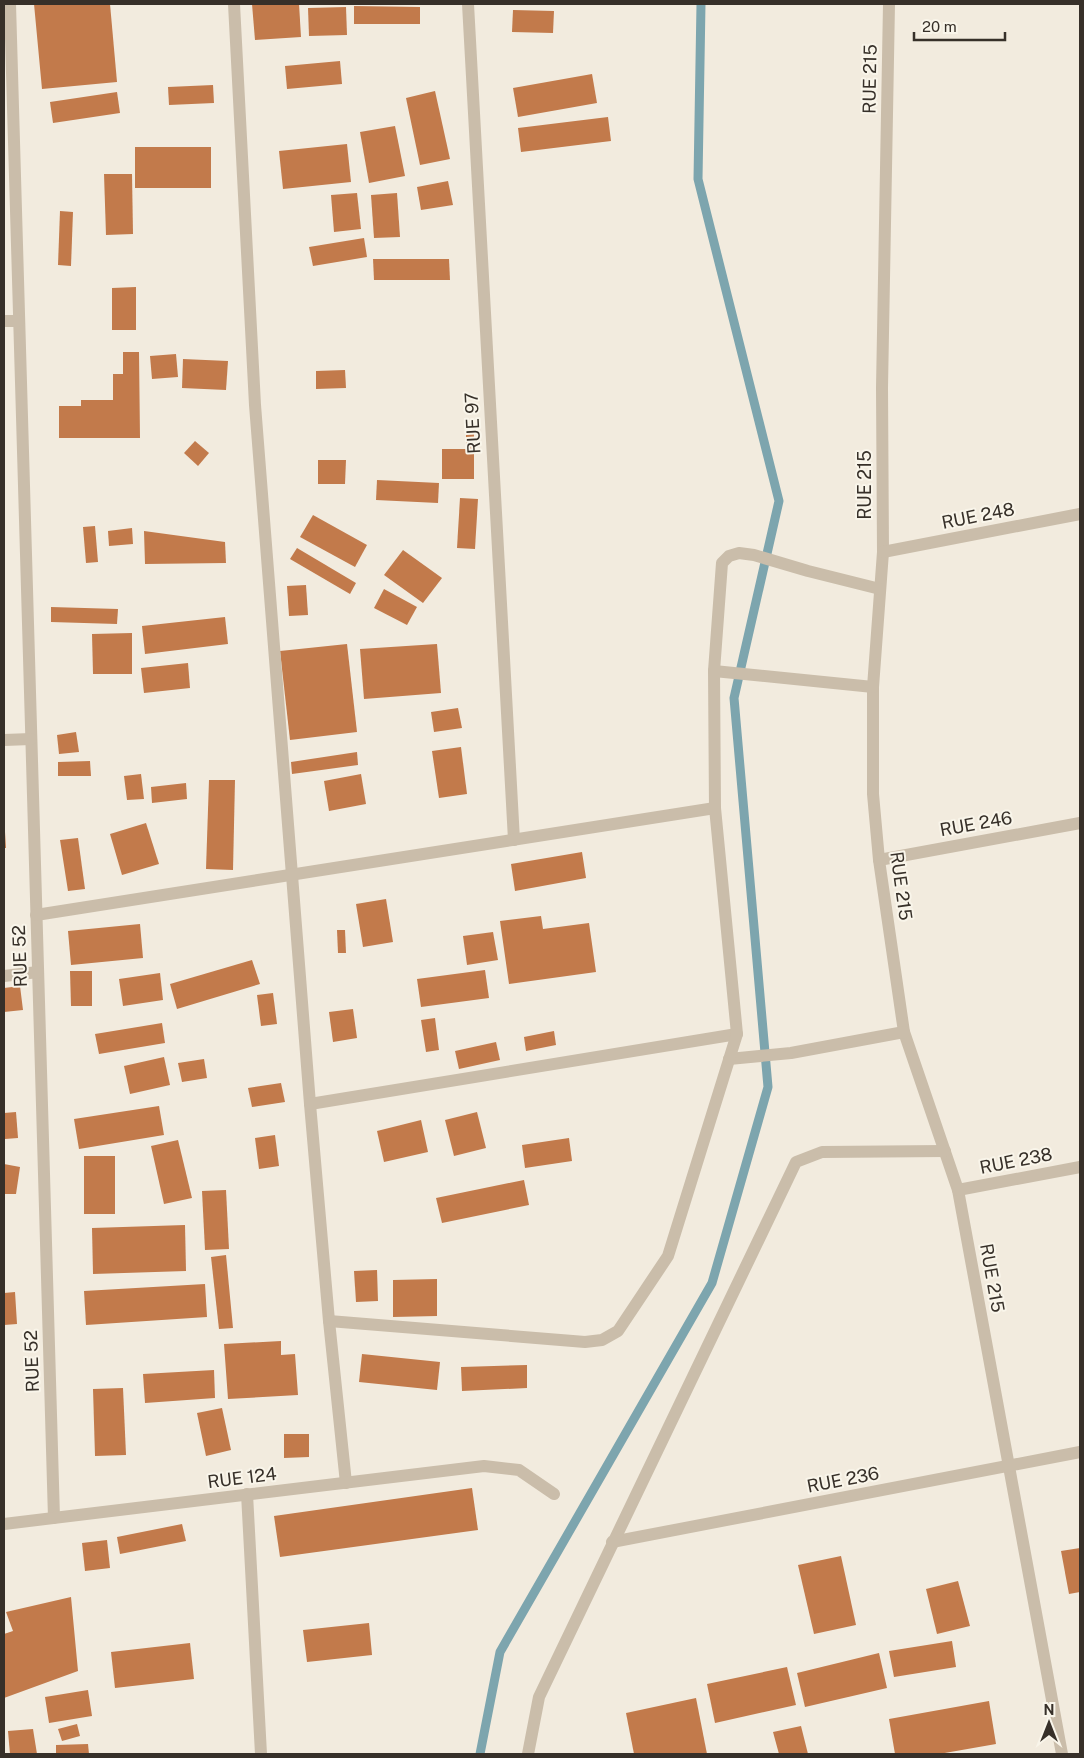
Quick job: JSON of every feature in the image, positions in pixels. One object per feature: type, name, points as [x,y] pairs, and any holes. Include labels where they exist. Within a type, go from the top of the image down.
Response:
[{"type":"street","name":"RUE 52","points":[[10,4],[54,1518]]},
{"type":"street","points":[[234,4],[255,405],[310,1104],[329,1321],[346,1483]]},
{"type":"street","name":"RUE 97","points":[[468,4],[514,840]]},
{"type":"street","name":"RUE 215","points":[[889,4],[882,388],[883,552],[873,687],[873,794],[878,860],[904,1032],[958,1190],[1062,1754]]},
{"type":"street","points":[[4,321],[19,321]]},
{"type":"street","name":"RUE 248","points":[[883,552],[1080,514]]},
{"type":"street","points":[[329,1321],[584,1342],[602,1340],[618,1331],[668,1256],[737,1034],[715,808],[714,671],[722,563],[729,556],[739,553],[754,555],[880,589]]},
{"type":"street","points":[[714,671],[873,687]]},
{"type":"street","points":[[4,740],[31,738]]},
{"type":"street","points":[[36,915],[715,808]]},
{"type":"street","name":"RUE 246","points":[[878,860],[1080,823]]},
{"type":"street","points":[[4,976],[38,972]]},
{"type":"street","points":[[729,1059],[791,1053],[904,1032]]},
{"type":"street","points":[[310,1104],[737,1034]]},
{"type":"street","points":[[528,1754],[539,1697],[796,1162],[822,1152],[945,1151]]},
{"type":"street","name":"RUE 238","points":[[958,1190],[1080,1167]]},
{"type":"street","name":"RUE 236","points":[[612,1542],[1080,1452]]},
{"type":"street","name":"RUE 124","points":[[4,1524],[484,1466],[519,1470],[554,1494]]},
{"type":"street","points":[[247,1494],[261,1754]]},
{"type":"building","points":[[34,4],[110,4],[117,82],[42,89]]},
{"type":"building","points":[[252,4],[299,4],[301,37],[255,40]]},
{"type":"building","points":[[354,6],[420,7],[420,24],[354,24]]},
{"type":"building","points":[[346,7],[347,35],[309,36],[308,8]]},
{"type":"building","points":[[513,10],[554,11],[553,33],[512,32]]},
{"type":"building","points":[[340,61],[342,84],[287,89],[285,66]]},
{"type":"building","points":[[592,74],[597,103],[518,117],[513,88]]},
{"type":"building","points":[[213,85],[214,103],[169,105],[168,87]]},
{"type":"building","points":[[435,91],[450,159],[420,165],[406,98]]},
{"type":"building","points":[[117,92],[120,113],[53,123],[50,102]]},
{"type":"building","points":[[608,117],[611,141],[521,152],[518,128]]},
{"type":"building","points":[[395,126],[405,176],[369,183],[360,132]]},
{"type":"building","points":[[347,144],[351,182],[283,189],[279,151]]},
{"type":"building","points":[[135,147],[211,147],[211,188],[135,188]]},
{"type":"building","points":[[104,174],[132,174],[133,234],[106,235]]},
{"type":"building","points":[[448,181],[453,205],[421,210],[417,187]]},
{"type":"building","points":[[357,193],[361,229],[334,232],[331,195]]},
{"type":"building","points":[[397,193],[400,237],[374,238],[371,195]]},
{"type":"building","points":[[60,211],[73,212],[71,266],[58,265]]},
{"type":"building","points":[[364,238],[367,257],[313,266],[309,247]]},
{"type":"building","points":[[373,259],[449,259],[450,280],[374,280]]},
{"type":"building","points":[[136,287],[136,330],[112,330],[112,288]]},
{"type":"building","points":[[123,352],[139,352],[140,438],[59,438],[59,406],[81,406],[81,400],[113,400],[113,374],[123,374]]},
{"type":"building","points":[[176,354],[178,377],[152,379],[150,356]]},
{"type":"building","points":[[183,359],[228,361],[226,390],[182,388]]},
{"type":"building","points":[[345,370],[346,388],[316,389],[316,371]]},
{"type":"building","points":[[466,434],[474,434],[474,479],[442,479],[442,449],[466,449]]},
{"type":"building","points":[[195,441],[209,453],[198,466],[184,453]]},
{"type":"building","points":[[318,460],[346,460],[345,484],[318,484]]},
{"type":"building","points":[[377,480],[439,483],[438,503],[376,500]]},
{"type":"building","points":[[460,498],[478,499],[475,549],[457,548]]},
{"type":"building","points":[[313,515],[367,545],[355,567],[300,537]]},
{"type":"building","points":[[95,526],[98,562],[86,563],[83,527]]},
{"type":"building","points":[[132,528],[133,544],[109,546],[108,531]]},
{"type":"building","points":[[144,531],[225,542],[226,563],[145,564]]},
{"type":"building","points":[[297,548],[356,583],[350,594],[290,559]]},
{"type":"building","points":[[403,550],[442,578],[423,603],[384,575]]},
{"type":"building","points":[[306,585],[308,615],[289,616],[287,586]]},
{"type":"building","points":[[384,589],[417,607],[407,625],[374,608]]},
{"type":"building","points":[[51,607],[118,609],[117,624],[51,622]]},
{"type":"building","points":[[225,617],[228,644],[145,654],[142,626]]},
{"type":"building","points":[[132,633],[132,674],[93,674],[92,634]]},
{"type":"building","points":[[347,644],[357,732],[290,740],[280,651]]},
{"type":"building","points":[[437,644],[441,693],[364,699],[360,649]]},
{"type":"building","points":[[188,663],[190,688],[144,693],[141,668]]},
{"type":"building","points":[[458,708],[462,728],[434,732],[431,712]]},
{"type":"building","points":[[76,732],[79,752],[59,754],[57,735]]},
{"type":"building","points":[[461,747],[467,794],[439,798],[432,751]]},
{"type":"building","points":[[357,752],[358,765],[292,774],[291,762]]},
{"type":"building","points":[[90,761],[91,776],[58,776],[58,762]]},
{"type":"building","points":[[141,774],[144,799],[127,800],[124,776]]},
{"type":"building","points":[[361,774],[366,804],[329,811],[324,781]]},
{"type":"building","points":[[209,780],[235,780],[233,870],[206,869]]},
{"type":"building","points":[[186,783],[187,799],[152,803],[151,787]]},
{"type":"building","points":[[146,823],[159,864],[122,875],[110,834]]},
{"type":"building","points":[[4,833],[6,848],[4,848]]},
{"type":"building","points":[[78,838],[85,889],[68,891],[60,840]]},
{"type":"building","points":[[582,852],[586,878],[515,891],[511,864]]},
{"type":"building","points":[[386,899],[393,942],[363,947],[356,904]]},
{"type":"building","points":[[541,916],[543,929],[589,923],[596,972],[509,984],[500,921]]},
{"type":"building","points":[[140,924],[143,958],[71,965],[68,931]]},
{"type":"building","points":[[337,930],[345,930],[346,953],[338,953]]},
{"type":"building","points":[[493,932],[498,960],[467,965],[463,936]]},
{"type":"building","points":[[252,960],[260,984],[177,1009],[170,984]]},
{"type":"building","points":[[485,970],[489,998],[421,1007],[417,979]]},
{"type":"building","points":[[70,971],[92,971],[92,1006],[71,1006]]},
{"type":"building","points":[[160,973],[163,1000],[123,1006],[119,979]]},
{"type":"building","points":[[20,986],[23,1010],[4,1012],[4,988]]},
{"type":"building","points":[[273,993],[277,1024],[261,1026],[257,995]]},
{"type":"building","points":[[353,1009],[357,1038],[333,1042],[329,1012]]},
{"type":"building","points":[[435,1018],[439,1050],[426,1052],[421,1020]]},
{"type":"building","points":[[162,1023],[165,1043],[99,1054],[95,1034]]},
{"type":"building","points":[[554,1031],[556,1045],[526,1051],[524,1037]]},
{"type":"building","points":[[496,1042],[500,1060],[459,1069],[455,1051]]},
{"type":"building","points":[[164,1057],[170,1085],[130,1094],[124,1066]]},
{"type":"building","points":[[204,1059],[207,1078],[182,1082],[178,1063]]},
{"type":"building","points":[[281,1083],[285,1102],[252,1107],[248,1088]]},
{"type":"building","points":[[159,1106],[164,1135],[79,1149],[74,1119]]},
{"type":"building","points":[[16,1112],[18,1138],[5,1139],[4,1113]]},
{"type":"building","points":[[477,1112],[486,1148],[454,1156],[445,1120]]},
{"type":"building","points":[[421,1120],[428,1152],[384,1162],[377,1131]]},
{"type":"building","points":[[275,1135],[279,1166],[259,1169],[255,1138]]},
{"type":"building","points":[[569,1138],[572,1161],[525,1168],[522,1145]]},
{"type":"building","points":[[178,1140],[192,1198],[164,1204],[151,1146]]},
{"type":"building","points":[[84,1156],[115,1156],[115,1214],[84,1214]]},
{"type":"building","points":[[4,1164],[20,1167],[16,1194],[4,1194]]},
{"type":"building","points":[[524,1180],[529,1205],[442,1223],[436,1198]]},
{"type":"building","points":[[226,1190],[229,1249],[205,1250],[202,1191]]},
{"type":"building","points":[[185,1225],[186,1271],[93,1274],[92,1228]]},
{"type":"building","points":[[226,1255],[233,1328],[219,1329],[211,1257]]},
{"type":"building","points":[[377,1270],[378,1301],[356,1302],[354,1271]]},
{"type":"building","points":[[437,1279],[437,1316],[393,1317],[393,1280]]},
{"type":"building","points":[[205,1284],[207,1317],[86,1325],[84,1291]]},
{"type":"building","points":[[15,1292],[17,1324],[4,1325],[4,1293]]},
{"type":"building","points":[[281,1341],[281,1355],[295,1354],[298,1395],[228,1399],[224,1344]]},
{"type":"building","points":[[362,1354],[440,1362],[437,1390],[359,1382]]},
{"type":"building","points":[[527,1365],[527,1388],[462,1391],[461,1367]]},
{"type":"building","points":[[214,1370],[215,1398],[145,1403],[143,1374]]},
{"type":"building","points":[[123,1388],[126,1455],[95,1456],[93,1389]]},
{"type":"building","points":[[222,1408],[231,1450],[206,1456],[197,1413]]},
{"type":"building","points":[[284,1434],[309,1434],[309,1457],[284,1458]]},
{"type":"building","points":[[472,1488],[478,1530],[280,1557],[274,1516]]},
{"type":"building","points":[[182,1524],[186,1541],[120,1554],[117,1537]]},
{"type":"building","points":[[107,1540],[110,1568],[85,1571],[82,1543]]},
{"type":"building","points":[[1080,1548],[1080,1592],[1069,1594],[1061,1551]]},
{"type":"building","points":[[841,1556],[856,1625],[814,1634],[798,1565]]},
{"type":"building","points":[[958,1581],[970,1626],[937,1634],[926,1589]]},
{"type":"building","points":[[71,1597],[78,1671],[4,1698],[4,1634],[13,1631],[6,1612]]},
{"type":"building","points":[[369,1623],[372,1655],[307,1662],[303,1630]]},
{"type":"building","points":[[952,1641],[956,1667],[894,1677],[889,1651]]},
{"type":"building","points":[[190,1643],[194,1679],[115,1688],[111,1652]]},
{"type":"building","points":[[879,1653],[887,1688],[805,1707],[797,1673]]},
{"type":"building","points":[[787,1667],[796,1705],[715,1723],[707,1684]]},
{"type":"building","points":[[88,1690],[92,1716],[49,1723],[45,1697]]},
{"type":"building","points":[[696,1698],[707,1754],[634,1754],[626,1713]]},
{"type":"building","points":[[989,1701],[996,1744],[939,1754],[895,1754],[889,1719]]},
{"type":"building","points":[[77,1724],[80,1736],[62,1741],[58,1729]]},
{"type":"building","points":[[801,1726],[808,1754],[779,1754],[773,1732]]},
{"type":"building","points":[[33,1729],[37,1754],[10,1754],[8,1731]]},
{"type":"building","points":[[88,1744],[89,1754],[56,1754],[56,1745]]},
{"type":"waterway","points":[[480,1754],[500,1652],[712,1283],[768,1087],[734,698],[779,501],[698,179],[701,4]]}]
